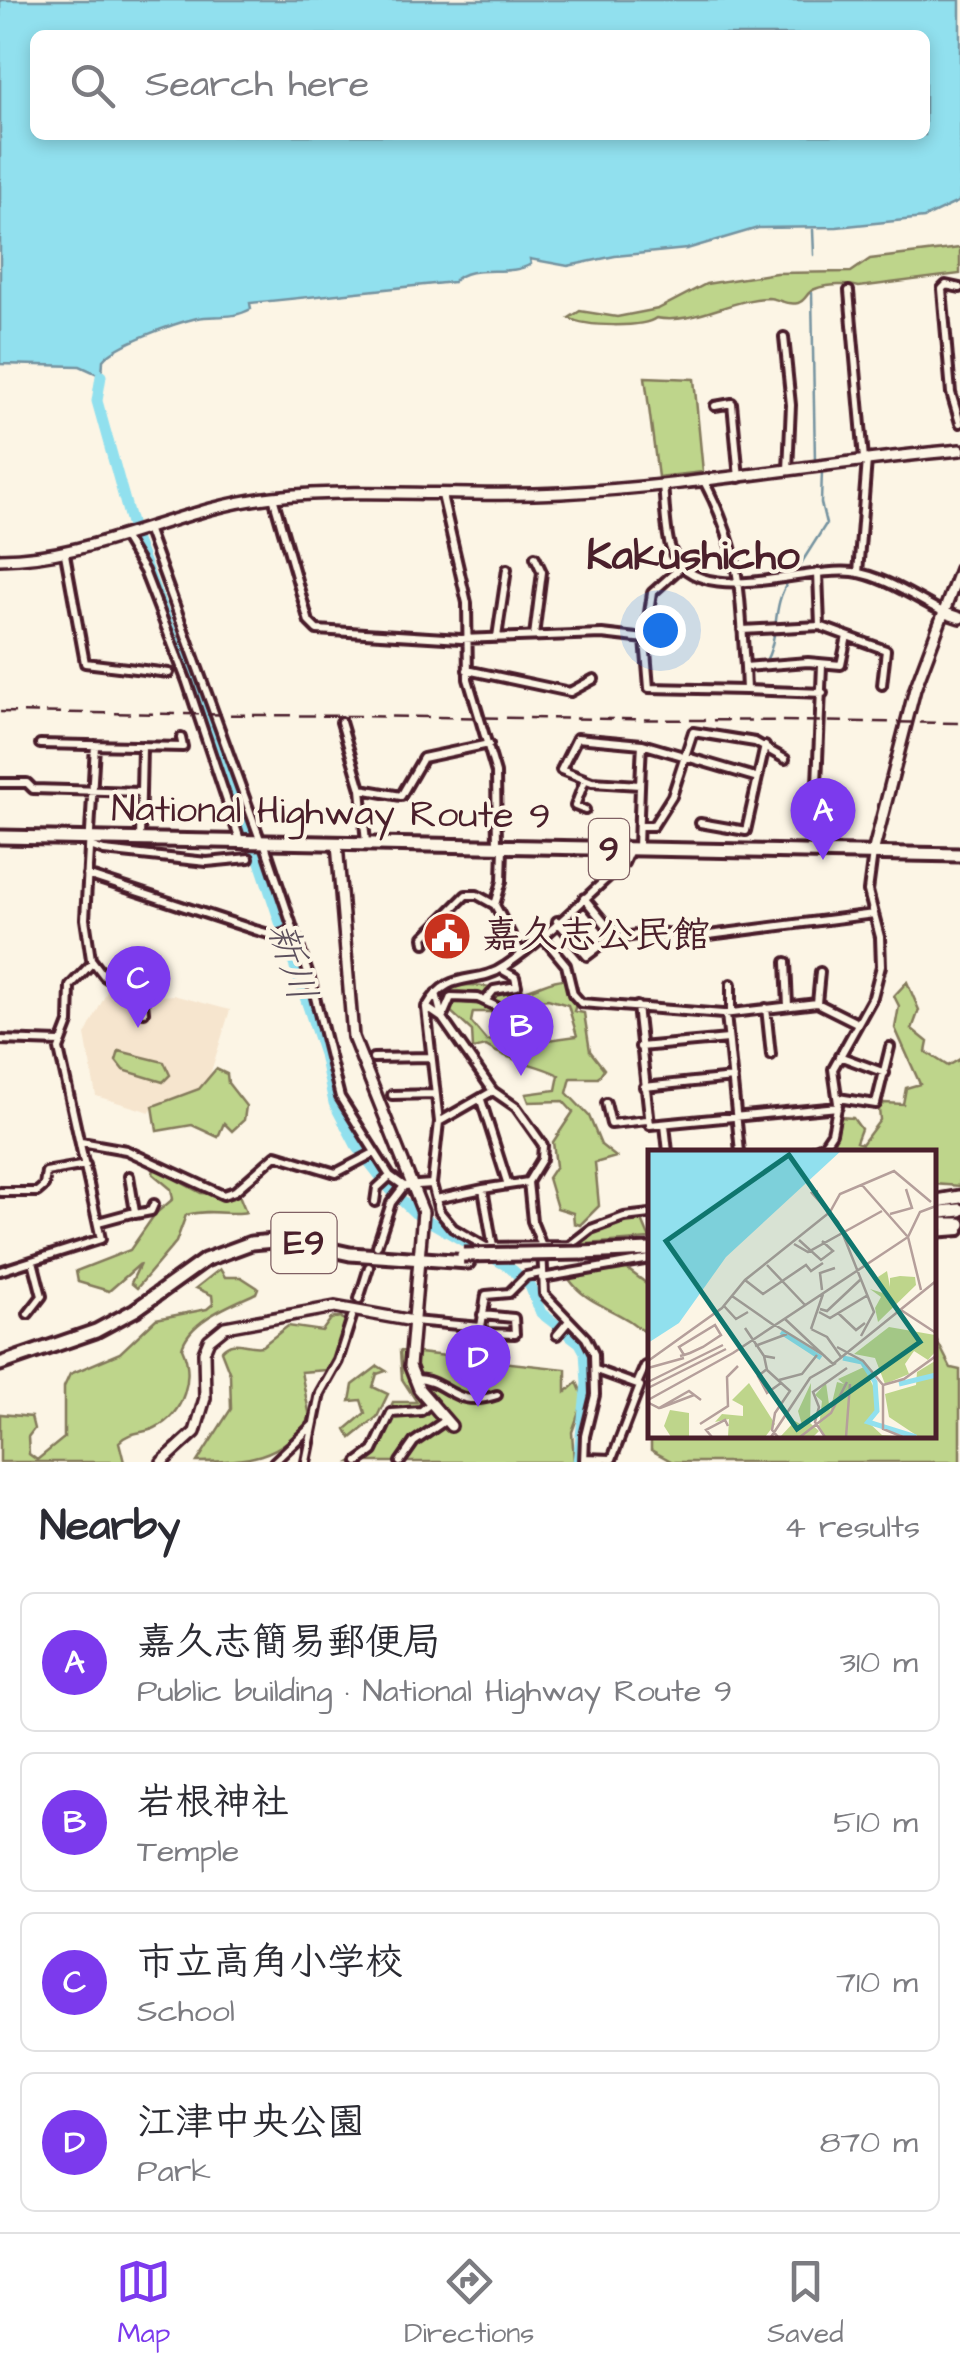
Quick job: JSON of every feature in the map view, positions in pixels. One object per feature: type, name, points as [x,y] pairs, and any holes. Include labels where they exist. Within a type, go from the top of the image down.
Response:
[{"type":"highway","name":"National Highway Route 9","points":[[0,837],[92,842],[242,841],[960,855]]},
{"type":"highway","points":[[935,1201],[960,1197]]},
{"type":"highway","points":[[935,1213],[960,1210]]},
{"type":"highway","points":[[935,1224],[960,1228]]},
{"type":"highway","name":"E9","points":[[0,1364],[106,1326],[191,1269],[234,1247],[272,1240],[350,1254],[421,1256]]},
{"type":"highway","points":[[421,1256],[582,1256],[648,1250]]},
{"type":"street","points":[[960,288],[946,284],[942,289],[960,424]]},
{"type":"street","points":[[849,290],[866,459],[858,573]]},
{"type":"street","points":[[784,337],[790,405],[788,472]]},
{"type":"street","points":[[714,406],[732,404],[739,478]]},
{"type":"street","points":[[0,559],[65,554],[273,498],[663,485],[960,450]]},
{"type":"street","points":[[704,481],[730,530],[740,582],[746,690]]},
{"type":"street","points":[[663,485],[669,543],[681,567],[705,582],[858,573],[960,618]]},
{"type":"street","points":[[442,495],[467,603],[467,670],[496,774],[502,881],[495,905]]},
{"type":"street","points":[[273,498],[311,626],[325,632],[468,638],[644,638]]},
{"type":"street","points":[[146,532],[319,1009],[340,1098],[389,1177],[402,1188]]},
{"type":"street","points":[[126,538],[144,571],[187,682],[242,841]]},
{"type":"street","points":[[65,554],[84,663],[169,673]]},
{"type":"street","points":[[534,636],[542,572],[535,557]]},
{"type":"street","points":[[681,567],[652,593],[644,638],[649,688],[823,693]]},
{"type":"street","points":[[811,1150],[830,1138],[838,1103],[832,1072],[872,997],[881,966],[868,891],[873,854],[915,690],[960,569]]},
{"type":"street","points":[[497,637],[507,570]]},
{"type":"street","points":[[818,573],[820,626]]},
{"type":"street","points":[[742,630],[820,626],[886,650],[882,684]]},
{"type":"street","points":[[745,667],[841,665],[847,636]]},
{"type":"street","points":[[822,665],[816,808],[826,852]]},
{"type":"street","points":[[467,670],[570,692],[594,679]]},
{"type":"street","points":[[341,722],[361,788],[366,844]]},
{"type":"street","points":[[639,826],[654,826],[672,796],[693,732],[765,746],[786,758]]},
{"type":"street","points":[[40,744],[183,747],[181,738]]},
{"type":"street","points":[[640,786],[585,780],[561,770],[577,738],[642,744],[755,777]]},
{"type":"street","points":[[361,788],[400,797],[423,758],[489,744]]},
{"type":"street","points":[[642,744],[639,826],[634,849],[624,863],[501,969],[454,980],[426,1006],[439,1122],[432,1184],[453,1228],[493,1247],[568,1246],[573,1235],[624,1217],[648,1214]]},
{"type":"street","points":[[95,745],[85,919],[92,963],[104,976],[143,1001],[144,1012]]},
{"type":"street","points":[[140,840],[142,746]]},
{"type":"street","points":[[700,822],[746,830],[765,746]]},
{"type":"street","points":[[585,780],[575,806],[585,810]]},
{"type":"street","points":[[0,783],[27,783],[34,790],[140,792]]},
{"type":"street","points":[[92,842],[104,852],[207,862],[249,858]]},
{"type":"street","points":[[337,844],[352,1037],[416,1184],[422,1207],[413,1320],[414,1379],[449,1423],[414,1442],[400,1462]]},
{"type":"street","points":[[86,875],[278,936],[291,931]]},
{"type":"street","points":[[425,943],[424,937],[466,895],[477,895],[495,905],[521,953]]},
{"type":"street","points":[[584,898],[612,932]]},
{"type":"street","points":[[558,921],[587,956],[610,939],[653,932],[701,936],[874,914]]},
{"type":"street","points":[[542,936],[566,965],[580,1002],[728,1013],[817,1004],[857,1023]]},
{"type":"street","points":[[786,962],[788,1006]]},
{"type":"street","points":[[0,1271],[99,1242],[60,1042],[69,1023],[70,986],[92,963]]},
{"type":"street","points":[[486,1000],[494,990],[517,986],[518,980],[501,969]]},
{"type":"street","points":[[817,1004],[820,972]]},
{"type":"street","points":[[731,984],[729,1039],[740,1150]]},
{"type":"street","points":[[436,993],[442,1018]]},
{"type":"street","points":[[442,1018],[451,997],[486,1000],[498,1007],[500,1033]]},
{"type":"street","points":[[426,1006],[442,1018],[492,1091],[516,1107],[544,1144],[542,1159],[528,1182],[534,1230],[542,1246],[541,1275],[547,1299],[562,1329],[592,1345],[596,1370],[584,1460],[612,1460],[645,1366]]},
{"type":"street","points":[[637,1006],[647,1120],[652,1126],[838,1103],[875,1104],[890,1046]]},
{"type":"street","points":[[766,1008],[771,1055]]},
{"type":"street","points":[[640,1047],[729,1039]]},
{"type":"street","points":[[0,1040],[60,1042]]},
{"type":"street","points":[[839,1056],[885,1073]]},
{"type":"street","points":[[374,1058],[430,1057]]},
{"type":"street","points":[[644,1087],[733,1078]]},
{"type":"street","points":[[439,1122],[492,1091]]},
{"type":"street","points":[[392,1095],[435,1094]]},
{"type":"street","points":[[481,1100],[508,1184]]},
{"type":"street","points":[[606,1103],[611,1124],[647,1120]]},
{"type":"street","points":[[665,1125],[668,1150]]},
{"type":"street","points":[[81,1142],[126,1150],[202,1189],[223,1195],[235,1191],[276,1155],[336,1173],[373,1153]]},
{"type":"street","points":[[0,1192],[37,1192],[44,1186],[46,1172],[86,1165]]},
{"type":"street","points":[[129,1176],[136,1209],[133,1214]]},
{"type":"street","points":[[375,1202],[380,1184],[389,1177]]},
{"type":"street","points":[[436,1199],[528,1182]]},
{"type":"street","points":[[377,1246],[402,1188],[432,1184]]},
{"type":"street","points":[[482,1189],[493,1247]]},
{"type":"street","points":[[98,1222],[150,1210],[154,1204]]},
{"type":"street","points":[[935,1232],[960,1228]]},
{"type":"street","points":[[482,1314],[514,1318],[515,1334],[486,1334],[481,1327],[482,1314],[486,1295],[509,1293],[526,1276],[648,1259]]},
{"type":"street","points":[[28,1314],[42,1296],[33,1261]]},
{"type":"street","points":[[359,1298],[370,1267]]},
{"type":"street","points":[[162,1462],[195,1432],[206,1398],[204,1352],[209,1340],[226,1327],[335,1307],[481,1327]]},
{"type":"street","points":[[306,1462],[325,1380],[338,1360],[352,1317]]},
{"type":"street","points":[[596,1370],[638,1382]]},
{"type":"street","points":[[414,1379],[430,1380],[450,1396],[461,1399],[497,1395]]},
{"type":"street","points":[[358,1462],[375,1449],[391,1412],[421,1411],[432,1403]]},
{"type":"street","points":[[274,1462],[314,1424]]},
{"type":"shaded area","points":[[111,984],[146,997],[173,995],[230,1010],[206,1088],[156,1105],[150,1112],[96,1096],[85,1035]]},
{"type":"green space","points":[[960,248],[960,274],[859,287],[826,286],[812,290],[798,303],[754,299],[684,318],[656,318],[627,325],[600,325],[569,318],[580,311],[617,317],[658,309],[706,284],[776,273],[851,272],[870,259]]},
{"type":"green space","points":[[645,377],[694,379],[703,472],[658,477]]},
{"type":"green space","points":[[565,979],[576,1005],[574,1011],[584,1013],[590,1051],[604,1069],[598,1078],[571,1078],[567,1093],[589,1116],[601,1145],[616,1157],[595,1163],[599,1206],[580,1225],[574,1223],[573,1213],[557,1208],[548,1178],[556,1166],[553,1142],[573,1112],[563,1101],[529,1102],[526,1094],[556,1090],[559,1075],[486,1046],[473,1049],[472,1031],[449,1010],[456,1002],[490,1006],[490,1012],[473,1012],[471,1022],[487,1041],[505,1037],[527,1043],[577,1036],[568,1005],[548,999],[502,1005],[478,996],[456,994],[441,1002],[445,991],[465,985],[527,990]]},
{"type":"green space","points":[[907,982],[919,1010],[912,1029],[928,1042],[926,1052],[948,1066],[960,1059],[960,1186],[935,1184],[935,1150],[833,1150],[839,1117],[853,1118],[861,1129],[856,1142],[862,1144],[880,1120],[879,1109],[884,1103],[903,1104],[906,1088],[920,1084],[895,1028],[899,1006],[894,996]]},
{"type":"green space","points":[[119,1051],[164,1062],[170,1075],[163,1082],[123,1070],[116,1061]]},
{"type":"green space","points":[[216,1069],[227,1074],[228,1083],[246,1106],[244,1120],[232,1131],[224,1123],[218,1137],[192,1125],[157,1131],[153,1106],[199,1089]]},
{"type":"green space","points":[[154,1168],[201,1193],[239,1195],[246,1212],[186,1215],[176,1242],[137,1288],[131,1283],[140,1264],[109,1291],[78,1282],[76,1271],[130,1250],[155,1214],[173,1199],[171,1189],[153,1174]]},
{"type":"green space","points":[[626,1217],[641,1218],[648,1239],[574,1245],[582,1235]]},
{"type":"green space","points":[[220,1269],[225,1277],[241,1277],[258,1288],[256,1293],[213,1314],[193,1329],[182,1348],[187,1382],[180,1404],[165,1422],[119,1442],[124,1462],[0,1462],[0,1414],[31,1417],[34,1429],[28,1437],[29,1454],[37,1460],[64,1438],[64,1387],[70,1374],[120,1353],[156,1319],[207,1309],[213,1304],[212,1295],[196,1288]]},
{"type":"green space","points":[[627,1269],[648,1285],[648,1336],[577,1289],[569,1279],[585,1271]]},
{"type":"green space","points":[[341,1317],[347,1323],[333,1362],[326,1370],[301,1372],[310,1417],[299,1431],[275,1450],[261,1455],[197,1462],[231,1409],[230,1374],[221,1351],[231,1344],[262,1346],[288,1326],[322,1331],[331,1319]]},
{"type":"green space","points":[[935,1337],[951,1368],[960,1370],[960,1462],[673,1462],[651,1450],[651,1437],[935,1437]]},
{"type":"green space","points":[[400,1351],[566,1369],[566,1392],[577,1382],[584,1398],[572,1432],[574,1462],[351,1462],[371,1450],[393,1402],[417,1402],[402,1379]]},
{"type":"green space","points":[[378,1366],[386,1371],[377,1374],[373,1387],[388,1394],[377,1417],[351,1438],[346,1429],[365,1413],[361,1400],[350,1401],[353,1385]]},
{"type":"water","points":[[0,0],[960,0],[960,201],[924,218],[837,227],[758,228],[687,249],[615,256],[568,266],[530,259],[531,264],[522,268],[470,273],[453,282],[250,303],[251,309],[244,312],[197,318],[132,341],[103,360],[102,376],[80,366],[0,364]]},
{"type":"waterway","points":[[813,230],[814,255]]},
{"type":"waterway","points":[[812,293],[815,462]]},
{"type":"waterway","name":"新川","points":[[101,376],[97,401],[136,541],[260,862],[324,1054],[334,1103],[356,1145],[390,1189],[415,1213],[509,1267],[530,1286],[541,1313],[580,1343],[585,1352],[587,1383],[578,1462]]},
{"type":"waterway","points":[[795,573],[826,524],[821,503],[822,470]]},
{"type":"waterway","points":[[759,671],[771,649],[779,602],[790,579]]},
{"type":"railway","points":[[0,712],[960,723]]},
{"type":"place","name":"嘉久志簡易郵便局","points":[[823,860]]},
{"type":"place","name":"嘉久志公民館","points":[[447,936]]},
{"type":"place","name":"市立高角小学校","points":[[138,1028]]},
{"type":"place","name":"岩根神社","points":[[521,1076]]},
{"type":"place","name":"江津中央公園","points":[[478,1407]]},
{"type":"district","name":"Kakushicho","points":[[693,557]]}]
